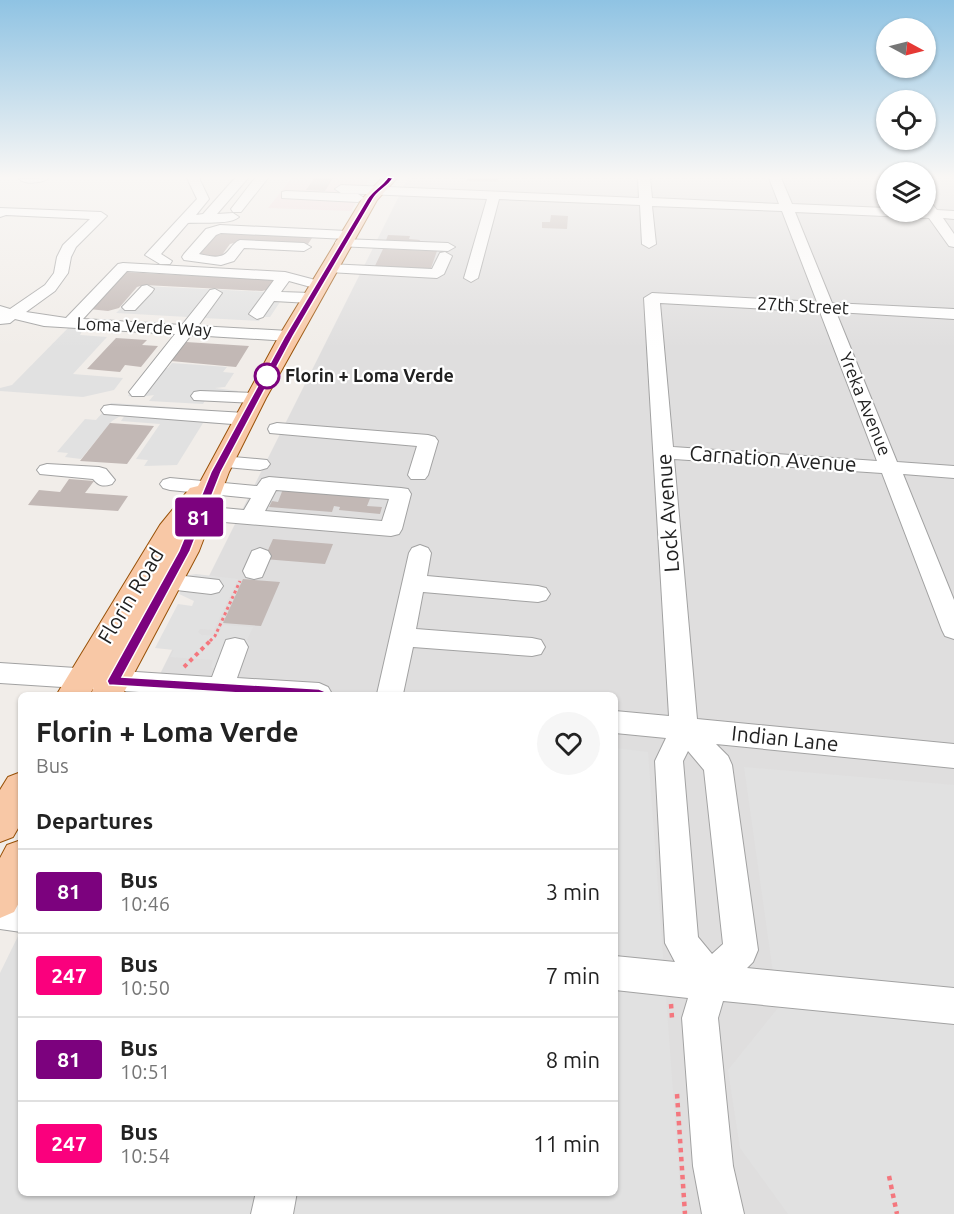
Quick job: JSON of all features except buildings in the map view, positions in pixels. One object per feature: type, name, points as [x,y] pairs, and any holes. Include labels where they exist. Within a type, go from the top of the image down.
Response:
[{"type":"main road","name":"Florin Road","points":[[94,687],[167,582],[193,551],[211,484],[289,336],[346,235]]},
{"type":"main road","name":"Florin Road","points":[[94,687],[170,531],[211,484]]},
{"type":"main road","points":[[0,825],[18,793]]},
{"type":"main road","points":[[0,898],[18,864]]},
{"type":"street","points":[[4,316],[40,297],[57,281],[64,266],[66,251],[82,235]]},
{"type":"street","points":[[165,261],[152,255],[170,235]]},
{"type":"street","points":[[209,235],[189,257],[221,261],[229,258],[240,244],[304,247],[295,260]]},
{"type":"street","points":[[257,314],[285,276],[345,235]]},
{"type":"street","points":[[270,296],[345,235]]},
{"type":"street","points":[[349,235],[373,255]]},
{"type":"street","points":[[351,235],[437,274],[446,251],[356,235]]},
{"type":"street","points":[[471,278],[483,235]]},
{"type":"street","points":[[648,235],[649,244]]},
{"type":"street","name":"Yreka Avenue","points":[[797,235],[954,630]]},
{"type":"street","points":[[87,340],[72,332],[75,323],[123,267],[285,276]]},
{"type":"street","points":[[130,307],[147,289]]},
{"type":"street","points":[[138,392],[215,293]]},
{"type":"street","name":"27th Street","points":[[652,298],[954,314]]},
{"type":"street","name":"Lock Avenue","points":[[652,298],[684,729]]},
{"type":"street","name":"Loma Verde Way","points":[[4,316],[75,323],[289,336]]},
{"type":"street","points":[[200,396],[255,399]]},
{"type":"street","points":[[110,410],[245,418]]},
{"type":"street","points":[[277,429],[428,441],[418,475]]},
{"type":"street","name":"Carnation Avenue","points":[[664,452],[954,472]]},
{"type":"street","points":[[47,470],[99,473],[105,480]]},
{"type":"street","points":[[211,484],[264,480]]},
{"type":"street","points":[[251,517],[264,480]]},
{"type":"street","points":[[170,484],[264,480],[401,494],[391,529],[251,517],[211,484]]},
{"type":"street","points":[[390,692],[420,553]]},
{"type":"street","points":[[167,582],[211,586]]},
{"type":"street","points":[[414,583],[538,594]]},
{"type":"street","points":[[403,637],[532,647]]},
{"type":"street","points":[[221,688],[235,647]]},
{"type":"street","points":[[0,673],[94,687],[221,688],[287,692]]},
{"type":"street","name":"Indian Lane","points":[[618,722],[954,756]]},
{"type":"street","points":[[711,980],[682,943],[669,762],[684,729],[718,765],[741,950],[711,980],[700,1018],[713,1166],[723,1214]]},
{"type":"street","points":[[0,914],[18,916]]},
{"type":"street","points":[[618,973],[711,980],[954,1006]]},
{"type":"street","points":[[272,1214],[276,1196]]},
{"type":"path","points":[[184,667],[215,636],[251,568]]},
{"type":"path","points":[[889,1176],[897,1214]]},
{"type":"shaded area","points":[[380,235],[954,235],[954,1214],[0,1214],[0,994],[18,1164],[18,1196],[618,1196],[618,692],[151,692]]},
{"type":"shaded area","points":[[144,286],[267,292],[282,299],[270,317],[261,317],[259,321],[203,318],[200,322],[183,321],[188,317],[116,313]]},
{"type":"shaded area","points":[[68,328],[83,329],[80,335],[107,337],[73,374],[123,378],[114,390],[83,397],[0,391],[0,388],[12,385]]},
{"type":"shaded area","points":[[172,363],[227,367],[223,372],[234,373],[225,387],[215,388],[238,391],[233,401],[206,399],[203,404],[149,401],[154,395],[128,396],[149,368],[168,368]]},
{"type":"shaded area","points":[[111,403],[226,412],[219,424],[203,423],[177,465],[144,466],[148,460],[136,459],[160,424],[121,421],[125,415],[112,421],[81,459],[65,457],[68,453],[57,452],[85,419],[96,420]]},
{"type":"shaded area","points":[[190,575],[238,579],[214,630],[200,629],[198,632],[202,635],[217,636],[223,625],[253,627],[247,640],[250,644],[240,669],[211,668],[213,660],[170,657],[174,650],[155,648],[178,604],[192,606],[194,601],[179,594]]},
{"type":"shaded area","points":[[618,748],[648,752],[682,1214],[0,1214],[0,973],[18,936],[18,1196],[618,1196]]},
{"type":"shaded area","points":[[744,767],[954,785],[954,1214],[788,1214],[740,1148],[728,1070],[778,1008]]},
{"type":"bus line","name":"81","points":[[287,692],[114,681],[194,533],[216,472],[289,336],[347,235]]},
{"type":"place","name":"Florin + Loma Verde","points":[[267,376]]}]
